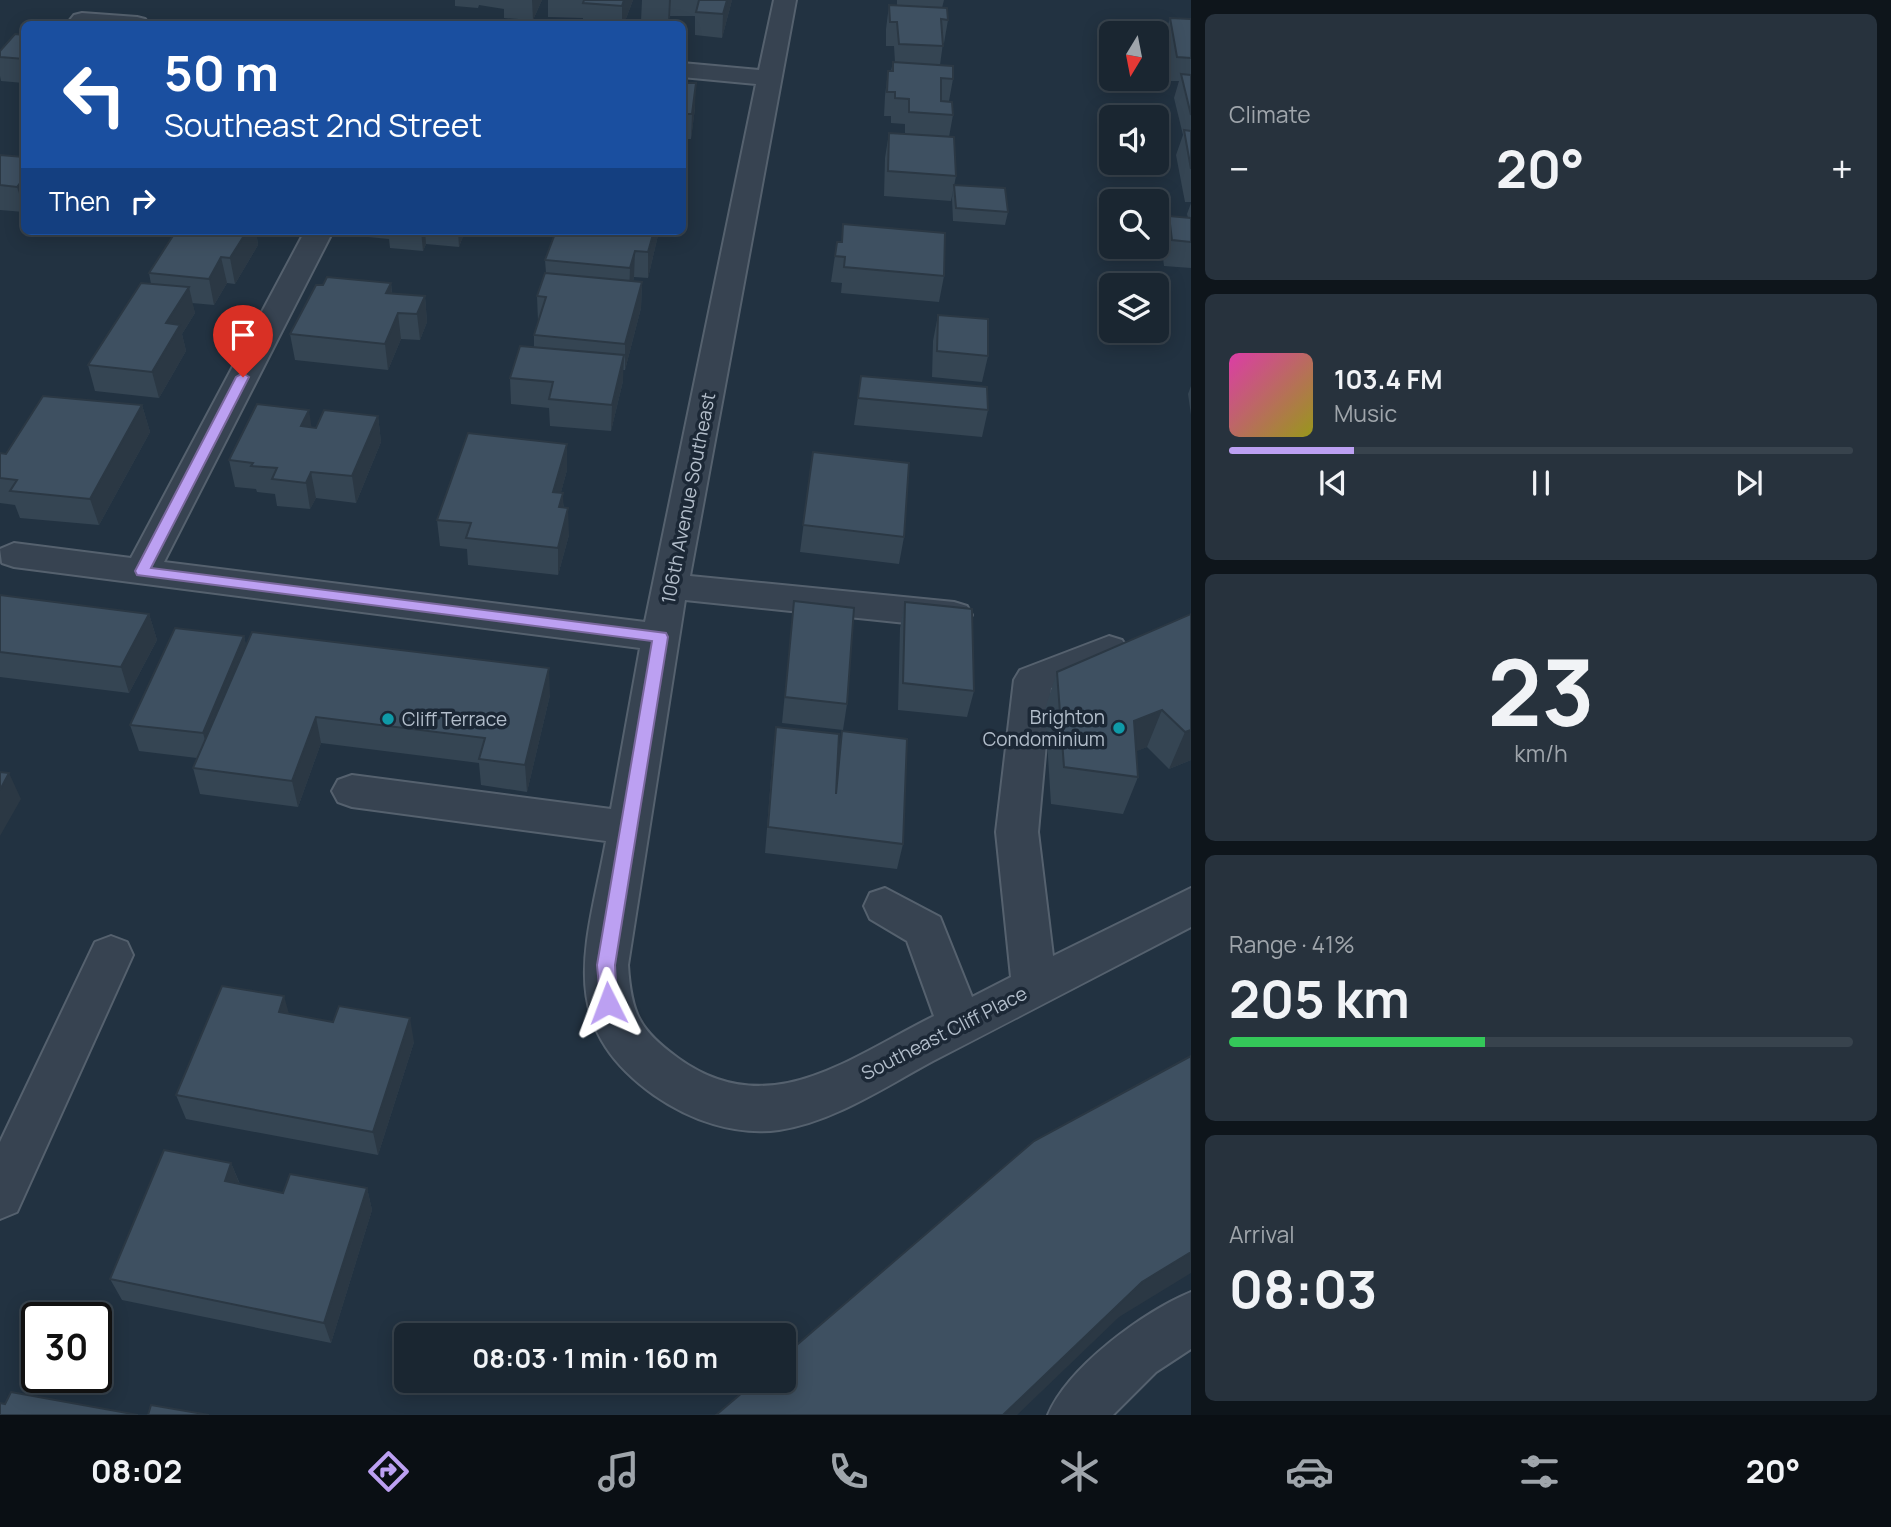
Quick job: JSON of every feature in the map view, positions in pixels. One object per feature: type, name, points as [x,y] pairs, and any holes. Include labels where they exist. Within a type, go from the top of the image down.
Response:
[{"type":"street","name":"106th Avenue Southeast","points":[[685,1092],[639,1055],[619,1032],[608,1003],[606,965],[660,637],[785,0]]},
{"type":"street","points":[[82,20],[96,21]]},
{"type":"street","points":[[686,71],[768,78]]},
{"type":"street","points":[[142,571],[317,235]]},
{"type":"street","points":[[14,555],[660,637]]},
{"type":"street","points":[[670,586],[954,615]]},
{"type":"street","points":[[1034,987],[1017,832],[1033,680],[1109,649]]},
{"type":"street","points":[[352,791],[628,828]]},
{"type":"street","points":[[885,906],[925,930],[960,1026]]},
{"type":"street","name":"Southeast Cliff Place","points":[[685,1092],[731,1107],[769,1110],[808,1101],[960,1026],[1191,906]]},
{"type":"street","points":[[3,1182],[111,955]]},
{"type":"street","points":[[1074,1415],[1137,1353],[1191,1318]]},
{"type":"building","points":[[584,0],[624,0],[622,6],[583,3]]},
{"type":"building","points":[[699,0],[727,0],[723,14],[696,12]]},
{"type":"building","points":[[889,5],[947,8],[948,20],[941,19],[943,46],[899,44],[897,22],[890,22]]},
{"type":"building","points":[[1170,18],[1191,19],[1191,58],[1177,57]]},
{"type":"building","points":[[15,34],[21,35],[21,59],[0,57],[0,51]]},
{"type":"building","points":[[893,62],[953,66],[953,79],[941,78],[941,101],[952,102],[953,115],[909,112],[909,99],[895,98],[895,92],[887,92],[888,71],[893,71]]},
{"type":"building","points":[[1181,74],[1191,75],[1191,115]]},
{"type":"building","points":[[686,83],[696,83],[692,114],[686,114]]},
{"type":"building","points":[[1184,130],[1191,131],[1191,169]]},
{"type":"building","points":[[889,133],[954,137],[956,176],[888,171]]},
{"type":"building","points":[[0,155],[21,157],[21,182],[17,187],[0,185]]},
{"type":"building","points":[[954,185],[1005,188],[1008,212],[956,208]]},
{"type":"building","points":[[1169,216],[1191,218],[1191,242],[1172,240]]},
{"type":"building","points":[[843,224],[945,233],[944,276],[844,267],[845,257],[835,256],[837,242],[842,242]]},
{"type":"building","points":[[173,235],[244,235],[230,258],[221,257],[209,279],[149,273]]},
{"type":"building","points":[[554,235],[653,235],[648,252],[635,251],[630,268],[545,260]]},
{"type":"building","points":[[545,273],[642,282],[625,344],[534,335],[546,297],[537,296]]},
{"type":"building","points":[[327,277],[391,283],[386,293],[425,296],[417,314],[398,313],[385,344],[290,334],[316,285],[323,285]]},
{"type":"building","points":[[141,283],[189,287],[166,323],[180,325],[152,372],[88,365]]},
{"type":"building","points":[[938,315],[988,319],[988,356],[937,351]]},
{"type":"building","points":[[520,346],[624,355],[612,405],[549,399],[553,382],[510,378]]},
{"type":"building","points":[[861,376],[987,387],[988,410],[858,398]]},
{"type":"building","points":[[43,396],[142,405],[90,499],[10,491],[17,480],[0,478],[0,453],[6,454]]},
{"type":"building","points":[[257,404],[309,410],[301,426],[316,428],[324,410],[378,416],[352,476],[311,472],[306,483],[272,479],[277,468],[251,466],[253,463],[229,460]]},
{"type":"building","points":[[468,433],[567,444],[553,492],[563,493],[559,507],[568,508],[558,548],[466,538],[471,523],[437,520]]},
{"type":"building","points":[[813,452],[909,463],[904,537],[803,525]]},
{"type":"building","points":[[0,595],[149,614],[121,667],[0,652]]},
{"type":"building","points":[[794,601],[854,608],[847,704],[785,697]]},
{"type":"building","points":[[905,602],[972,609],[974,691],[903,683]]},
{"type":"building","name":"Brighton Condominium","points":[[1191,614],[1191,730],[1185,732],[1162,710],[1134,721],[1138,777],[1064,767],[1057,672]]},
{"type":"building","points":[[175,628],[244,636],[203,733],[130,725]]},
{"type":"building","name":"Cliff Terrace","points":[[252,632],[549,668],[525,765],[479,759],[485,738],[316,717],[292,781],[193,768]]},
{"type":"building","points":[[776,727],[839,734],[836,794],[842,731],[907,739],[903,844],[768,827]]},
{"type":"building","points":[[0,772],[9,773],[0,790]]},
{"type":"building","points":[[222,986],[284,996],[279,1012],[333,1022],[339,1006],[410,1018],[373,1132],[176,1095]]},
{"type":"building","points":[[1191,1056],[1191,1252],[1142,1282],[1003,1415],[716,1415],[742,1393],[796,1393],[796,1346],[1034,1141]]},
{"type":"building","points":[[164,1150],[231,1163],[225,1181],[283,1193],[290,1174],[367,1188],[324,1323],[110,1279]]},
{"type":"building","points":[[11,1392],[138,1415],[0,1415],[0,1403],[5,1404]]},
{"type":"building","points":[[151,1405],[209,1415],[148,1415]]},
{"type":"place","name":"Cliff Terrace","points":[[388,719]]},
{"type":"place","name":"Brighton Condominium","points":[[1119,728]]},
{"type":"route","points":[[243,377],[142,571],[660,637],[606,965],[608,1003]]}]
